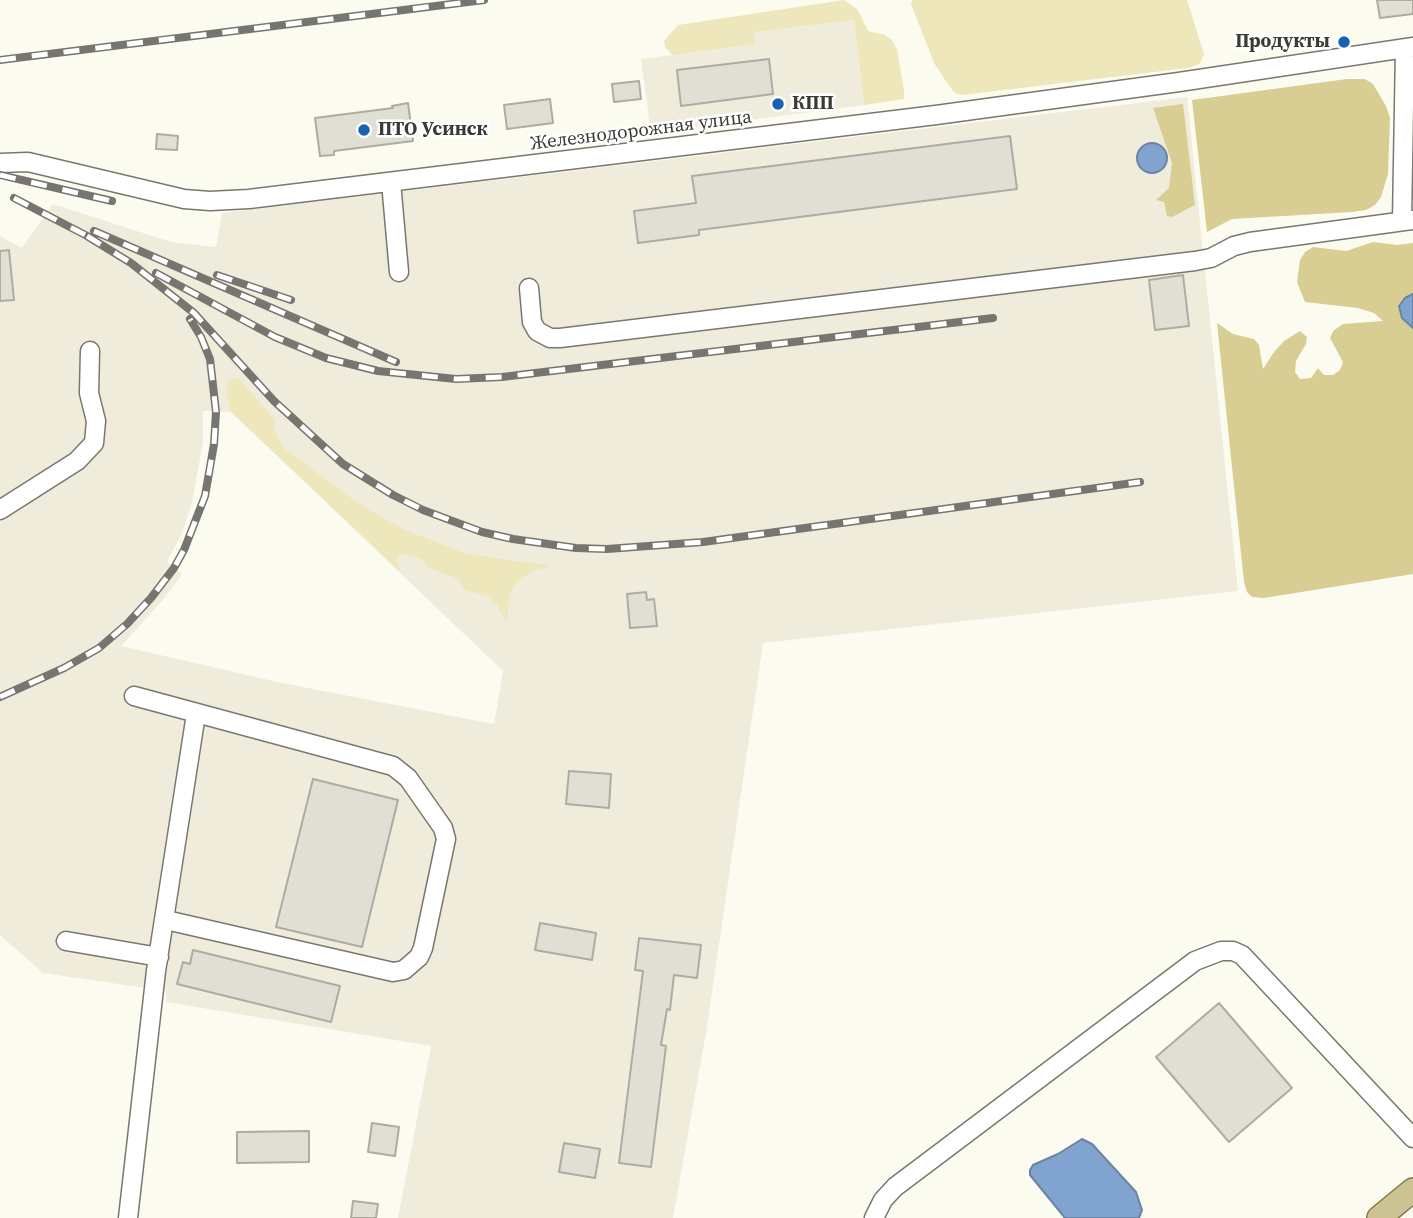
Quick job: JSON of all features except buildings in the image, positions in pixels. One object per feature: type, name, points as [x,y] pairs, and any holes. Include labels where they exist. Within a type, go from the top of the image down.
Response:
[{"type":"main road","points":[[1379,1218],[1413,1190]]},
{"type":"street","name":"Железнодорожная улица","points":[[0,163],[28,162],[161,195],[210,201],[249,199],[936,115],[1409,47]]},
{"type":"street","points":[[529,288],[532,322],[537,331],[550,338],[560,338],[1195,261],[1211,258],[1234,246],[1250,242],[1408,220],[1409,47]]},
{"type":"street","points":[[391,182],[399,272]]},
{"type":"street","points":[[0,510],[77,461],[94,443],[96,421],[89,393],[90,351]]},
{"type":"street","points":[[134,696],[393,766],[408,778],[443,828],[446,839],[423,948],[419,957],[404,970],[393,972],[166,920]]},
{"type":"street","points":[[128,1218],[159,957],[197,714]]},
{"type":"street","points":[[66,941],[159,957]]},
{"type":"street","points":[[874,1218],[883,1200],[895,1187],[1195,961],[1220,951],[1233,951],[1242,955],[1413,1138]]},
{"type":"shaded area","points":[[844,0],[858,10],[868,31],[885,35],[892,40],[897,49],[904,99],[864,105],[854,20],[754,32],[755,44],[672,55],[665,47],[664,41],[678,25]]},
{"type":"shaded area","points":[[912,0],[1187,0],[1204,54],[1200,64],[1188,68],[962,95],[955,93],[934,63],[911,4]]},
{"type":"shaded area","points":[[854,20],[864,105],[651,133],[641,59],[755,44],[753,32]]},
{"type":"shaded area","points":[[1347,79],[1365,79],[1373,84],[1390,118],[1388,174],[1381,197],[1375,205],[1366,210],[1352,212],[1232,219],[1207,232],[1192,100]]},
{"type":"shaded area","points":[[1187,97],[1238,591],[763,643],[706,1033],[673,1218],[398,1218],[431,1046],[166,1002],[166,991],[43,973],[0,935],[0,236],[22,248],[53,204],[171,242],[216,247],[222,213]],"holes":[[[203,411],[231,412],[503,671],[494,724],[282,683],[121,646],[162,601],[182,574],[167,562],[183,531],[192,503],[203,442]]]},
{"type":"shaded area","points":[[1183,104],[1195,205],[1172,217],[1167,216],[1164,202],[1156,200],[1169,188],[1172,163],[1153,108]]},
{"type":"shaded area","points":[[1373,242],[1397,245],[1413,243],[1413,294],[1410,295],[1413,328],[1413,574],[1264,598],[1252,597],[1244,582],[1217,323],[1233,334],[1254,339],[1259,345],[1263,369],[1284,341],[1300,331],[1307,337],[1296,361],[1295,372],[1300,379],[1311,378],[1318,368],[1324,375],[1333,375],[1340,370],[1343,362],[1330,338],[1333,331],[1343,324],[1383,321],[1374,313],[1358,308],[1305,302],[1297,282],[1300,260],[1305,252],[1313,247],[1346,251]]},
{"type":"shaded area","points":[[234,378],[241,381],[274,419],[276,435],[284,448],[358,503],[405,530],[467,554],[552,566],[535,570],[513,587],[509,597],[507,623],[497,605],[487,596],[465,590],[458,579],[428,568],[420,558],[400,553],[397,561],[401,572],[231,412],[226,395],[228,382]]},
{"type":"water","points":[[1152,143],[1162,148],[1167,158],[1162,168],[1152,173],[1142,168],[1137,158],[1142,148]]},
{"type":"water","points":[[1413,294],[1413,328],[1402,318],[1399,306],[1405,298]]},
{"type":"water","points":[[1082,1139],[1092,1144],[1136,1192],[1142,1210],[1139,1218],[1065,1218],[1030,1175],[1033,1165]]},
{"type":"railway","points":[[0,60],[484,0]]},
{"type":"railway","points":[[0,175],[112,201]]},
{"type":"railway","points":[[14,198],[95,240]]},
{"type":"railway","points":[[94,231],[396,362]]},
{"type":"railway","points":[[87,236],[131,263],[194,313],[274,401],[343,464],[423,510],[482,532],[576,548],[607,549],[703,542],[1140,482]]},
{"type":"railway","points":[[156,273],[275,337],[326,358],[378,371],[456,379],[502,377],[993,318]]},
{"type":"railway","points":[[217,275],[291,300]]},
{"type":"railway","points":[[0,697],[64,668],[99,648],[127,624],[151,598],[184,550],[205,496],[214,444],[216,412],[210,359],[190,319]]},
{"type":"place","name":"Прoдукты","points":[[1344,42]]},
{"type":"place","name":"КПП","points":[[778,104]]},
{"type":"place","name":"ПТО Усинск","points":[[364,130]]}]
